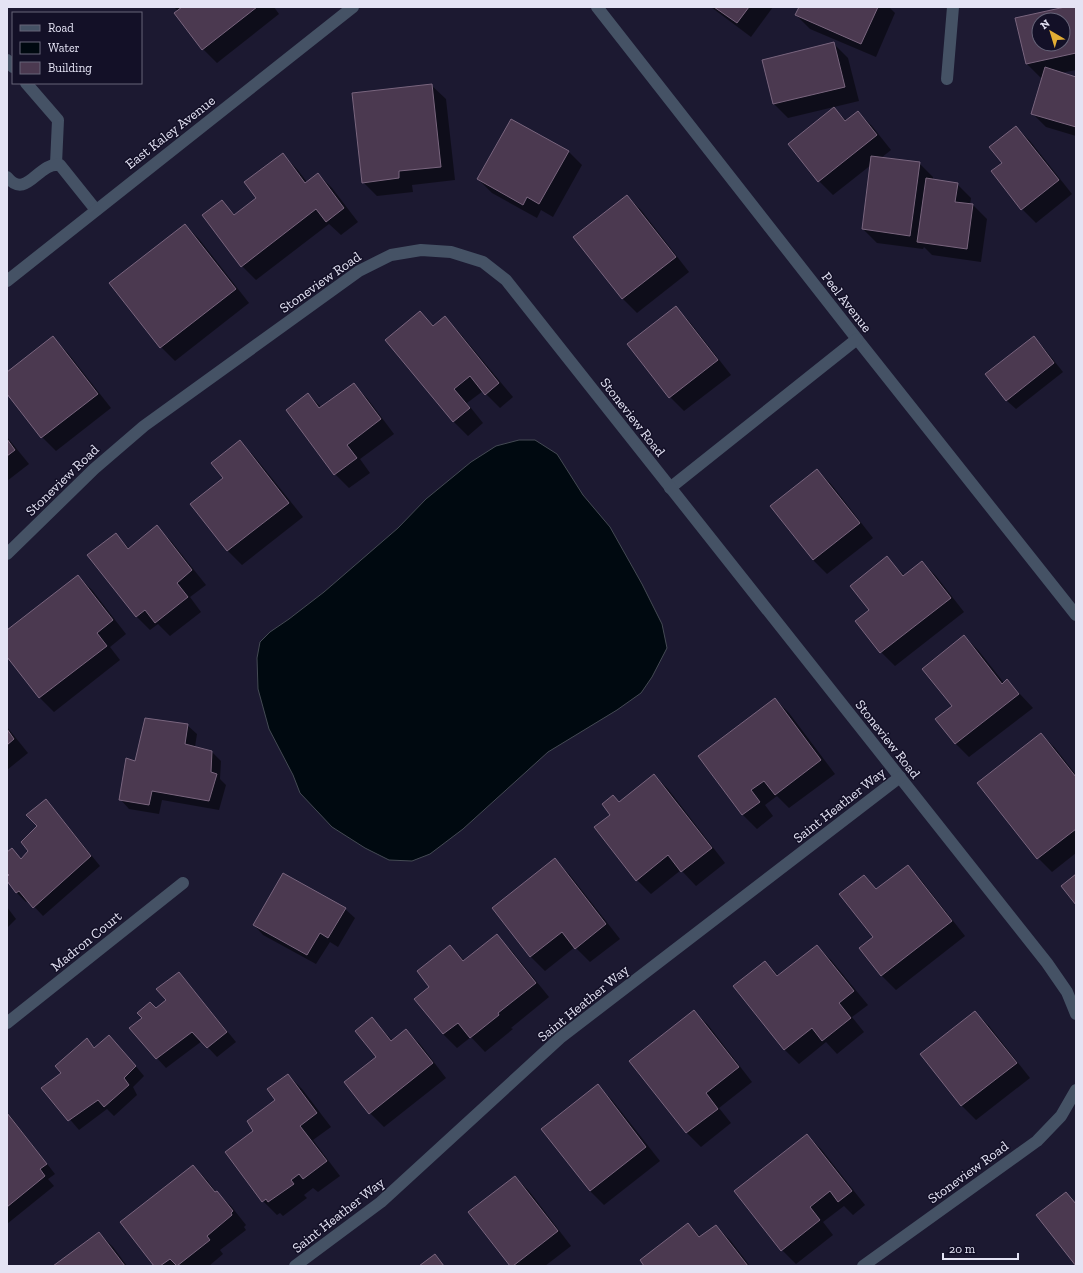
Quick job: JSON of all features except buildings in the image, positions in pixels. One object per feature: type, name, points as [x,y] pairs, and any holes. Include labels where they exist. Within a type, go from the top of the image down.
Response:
[{"type":"street","name":"Peel Avenue","points":[[597,7],[857,339],[1076,615]]},
{"type":"street","points":[[947,79],[953,7]]},
{"type":"street","name":"East Kaley Avenue","points":[[7,281],[347,9]]},
{"type":"street","points":[[27,84],[58,120],[56,164]]},
{"type":"street","points":[[7,177],[12,183],[19,185],[25,184],[47,166],[56,164],[60,165],[96,210]]},
{"type":"street","name":"Stoneview Road","points":[[7,554],[94,469],[144,426],[359,271],[390,255],[421,250],[452,252],[483,262],[506,280],[1047,963],[1067,992],[1076,1014]]},
{"type":"street","points":[[670,488],[857,339]]},
{"type":"street","name":"Saint Heather Way","points":[[296,1266],[382,1202],[560,1038],[900,777]]},
{"type":"street","name":"Madron Court","points":[[7,1023],[183,882]]},
{"type":"street","name":"Stoneview Road","points":[[863,1266],[1037,1141],[1061,1116],[1076,1090]]},
{"type":"water","points":[[519,440],[535,440],[557,454],[583,495],[610,527],[642,584],[662,624],[667,648],[652,677],[641,693],[617,710],[548,752],[463,829],[430,854],[412,861],[389,860],[365,848],[332,827],[300,793],[293,775],[269,729],[258,689],[257,658],[260,642],[270,632],[324,592],[398,528],[426,499],[471,462],[496,446]]}]
